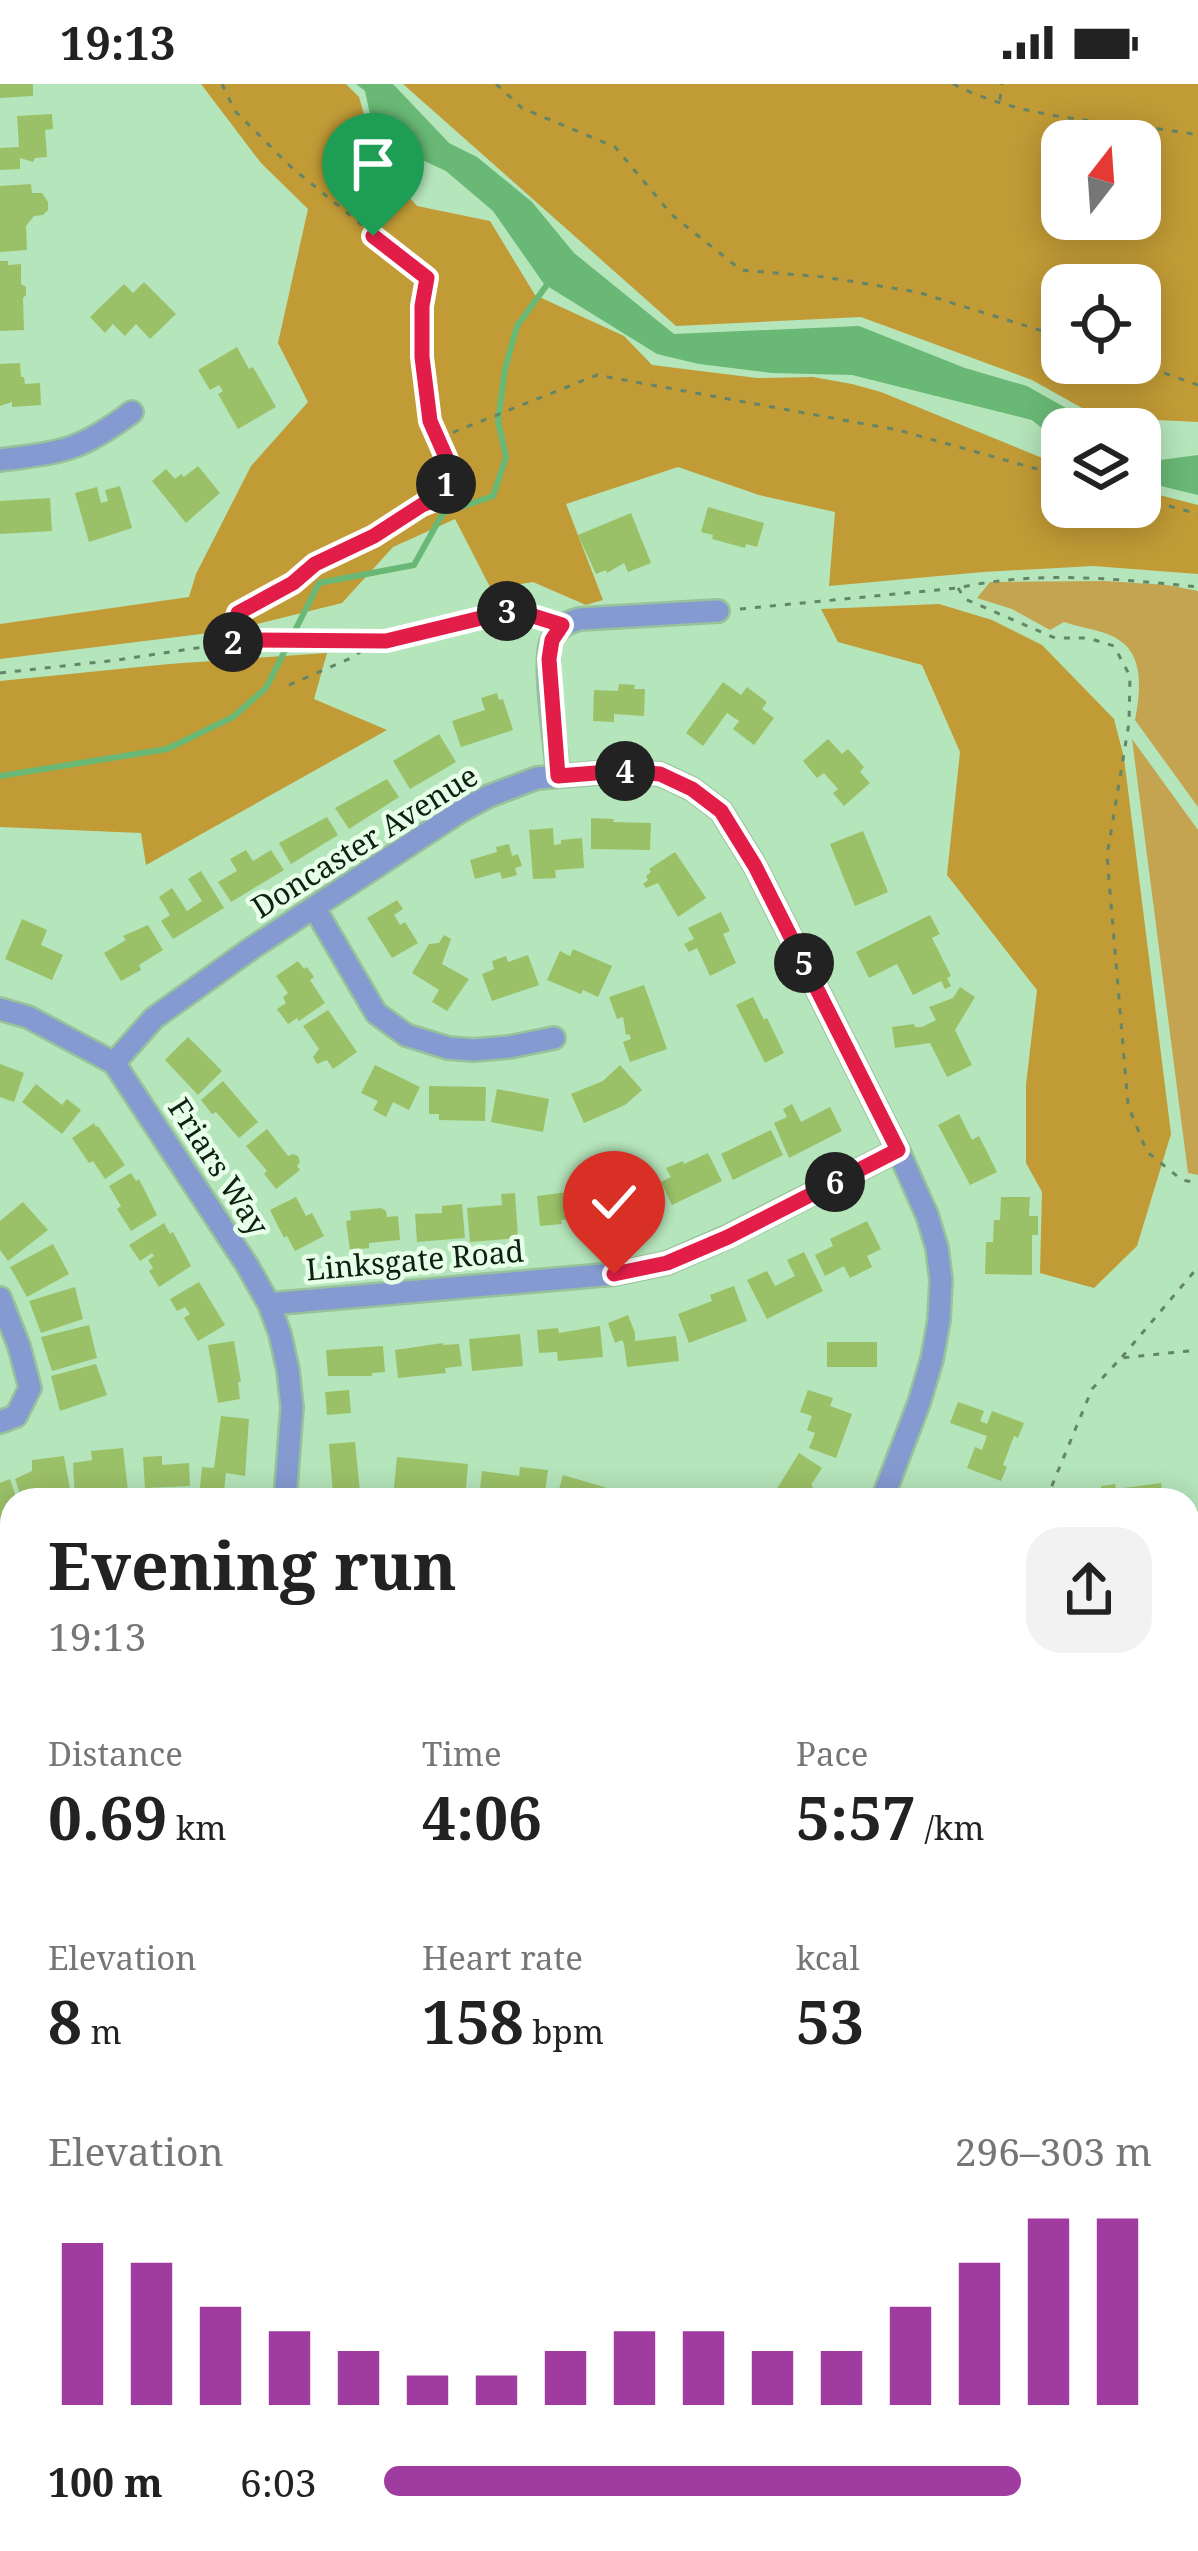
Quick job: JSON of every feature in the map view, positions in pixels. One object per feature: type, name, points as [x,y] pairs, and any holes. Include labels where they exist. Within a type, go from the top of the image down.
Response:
[{"type":"street","points":[[0,460],[82,445],[132,412]]},
{"type":"street","points":[[558,776],[549,659],[552,640],[562,625],[579,619],[718,611]]},
{"type":"street","name":"Doncaster Avenue","points":[[114,1064],[154,1018],[252,948],[475,803],[537,778],[621,771],[660,774],[692,789],[721,811],[755,866],[898,1150],[937,1248],[941,1280],[932,1359],[887,1488]]},
{"type":"street","points":[[314,908],[376,1013],[406,1035],[448,1048],[474,1050],[554,1038]]},
{"type":"street","name":"Friars Way","points":[[0,1009],[28,1017],[114,1064],[247,1265],[280,1334],[292,1408],[286,1488]]},
{"type":"street","name":"Linksgate Road","points":[[269,1304],[614,1274],[667,1263],[898,1150]]},
{"type":"street","points":[[0,1298],[31,1388],[16,1416],[0,1422]]},
{"type":"path","points":[[222,84],[235,111],[291,167],[427,278],[422,357],[430,421],[449,464],[445,496],[315,564],[293,583],[238,613],[233,643]]},
{"type":"path","points":[[496,84],[522,107],[615,147],[672,215],[741,270],[917,292],[1041,330]]},
{"type":"path","points":[[953,84],[1040,114],[1198,135]]},
{"type":"path","points":[[1000,102],[1002,84]]},
{"type":"path","points":[[1161,372],[1198,385]]},
{"type":"path","points":[[438,439],[597,375],[898,430],[1041,470]]},
{"type":"path","points":[[1161,504],[1198,514]]},
{"type":"path","points":[[718,611],[986,582],[1104,578],[1198,587]]},
{"type":"path","points":[[958,588],[965,599],[1055,638],[1088,638],[1114,646],[1130,676],[1129,723],[1107,856],[1128,1105],[1147,1152],[1182,1180],[1198,1183]]},
{"type":"path","points":[[0,673],[250,640],[386,641],[514,610],[562,625]]},
{"type":"path","points":[[289,685],[377,641]]},
{"type":"path","points":[[1051,1488],[1092,1389],[1198,1267]]},
{"type":"path","points":[[1121,1358],[1198,1350]]},
{"type":"shaded area","points":[[201,84],[346,84],[359,97],[378,163],[417,206],[490,221],[535,295],[624,336],[652,365],[852,384],[1041,457],[1041,528],[1161,528],[1161,495],[1198,505],[1198,574],[1093,566],[829,586],[835,512],[759,495],[678,467],[566,504],[603,600],[586,605],[533,582],[491,589],[455,519],[393,547],[342,603],[233,630],[0,659],[0,624],[189,597],[251,466],[308,402],[278,343],[308,209],[261,163]]},
{"type":"shaded area","points":[[356,84],[393,84],[449,143],[477,157],[532,202],[574,253],[674,334],[859,326],[965,368],[1027,386],[1066,408],[1041,408],[1041,428],[1032,420],[852,375],[772,373],[657,354],[544,284],[493,211],[446,171],[375,138],[365,91]]},
{"type":"shaded area","points":[[403,84],[1198,84],[1198,422],[1161,420],[1161,408],[1082,408],[1032,380],[861,317],[676,326]]},
{"type":"shaded area","points":[[1198,455],[1198,495],[1161,486],[1161,460]]},
{"type":"shaded area","points":[[1105,581],[1198,591],[1198,807],[1135,720],[1139,677],[1127,647],[1107,634],[1064,622],[1050,630],[1012,609],[977,598],[990,582]]},
{"type":"shaded area","points":[[939,604],[992,620],[1042,645],[1114,719],[1124,758],[1171,1134],[1137,1246],[1094,1288],[1040,1273],[1042,1192],[1026,1163],[1026,1085],[1037,990],[947,875],[960,752],[922,665],[838,642],[821,609]]},
{"type":"shaded area","points":[[327,653],[314,699],[387,730],[146,865],[141,833],[0,827],[0,681]]},
{"type":"shaded area","points":[[1132,739],[1198,830],[1198,1175],[1188,1173]]},
{"type":"building","points":[[0,84],[33,84],[33,96],[0,98]]},
{"type":"building","points":[[52,114],[53,129],[45,130],[47,157],[33,162],[20,158],[20,169],[0,170],[0,148],[19,147],[17,116]]},
{"type":"building","points":[[31,184],[32,193],[42,193],[48,202],[48,210],[26,226],[27,250],[0,252],[0,186]]},
{"type":"building","points":[[0,261],[21,264],[21,284],[26,287],[24,330],[0,331]]},
{"type":"building","points":[[144,282],[176,314],[150,339],[136,324],[125,336],[113,324],[105,333],[90,317],[124,284],[133,293]]},
{"type":"building","points":[[237,347],[276,407],[238,429],[218,394],[223,391],[219,385],[210,390],[198,370]]},
{"type":"building","points":[[20,363],[25,384],[40,383],[41,405],[12,407],[12,402],[0,406],[0,364]]},
{"type":"building","points":[[198,466],[220,493],[186,523],[152,481],[166,469],[175,479]]},
{"type":"building","points":[[120,486],[132,528],[89,542],[75,493],[97,487],[101,503],[108,501],[105,490]]},
{"type":"building","points":[[50,498],[52,531],[0,534],[0,501]]},
{"type":"building","points":[[708,507],[764,523],[757,547],[746,544],[745,548],[701,532]]},
{"type":"building","points":[[631,513],[651,563],[628,572],[624,563],[596,574],[578,535]]},
{"type":"building","points":[[723,682],[741,695],[747,687],[767,702],[762,709],[774,718],[754,745],[733,729],[739,721],[727,713],[703,746],[686,733]]},
{"type":"building","points":[[619,684],[645,689],[644,716],[614,714],[614,722],[593,721],[594,690],[618,691]]},
{"type":"building","points":[[497,693],[513,730],[461,747],[452,721],[485,710],[481,698]]},
{"type":"building","points":[[439,734],[456,762],[410,789],[393,761]]},
{"type":"building","points":[[828,739],[842,754],[848,749],[864,767],[860,772],[870,783],[844,806],[833,793],[838,789],[824,773],[817,778],[803,761]]},
{"type":"building","points":[[387,779],[399,797],[349,829],[335,808]]},
{"type":"building","points":[[327,817],[338,835],[291,864],[279,843]]},
{"type":"building","points":[[591,818],[651,823],[650,850],[591,849]]},
{"type":"building","points":[[553,828],[554,845],[582,838],[584,868],[555,870],[556,878],[533,879],[529,830]]},
{"type":"building","points":[[863,831],[888,892],[855,906],[830,844]]},
{"type":"building","points":[[509,844],[522,866],[515,868],[517,875],[502,879],[500,872],[475,879],[470,860]]},
{"type":"building","points":[[246,850],[253,861],[271,850],[284,870],[231,902],[218,882],[237,871],[230,859]]},
{"type":"building","points":[[675,852],[706,898],[678,917],[658,883],[646,888],[643,884],[649,869]]},
{"type":"building","points":[[201,871],[224,908],[173,939],[161,921],[170,915],[159,897],[172,888],[187,911],[202,901],[188,879]]},
{"type":"building","points":[[397,900],[403,909],[394,915],[400,925],[405,922],[418,943],[392,958],[367,918]]},
{"type":"building","points":[[721,912],[730,931],[723,934],[736,963],[710,976],[697,948],[689,952],[684,944],[694,939],[688,928]]},
{"type":"building","points":[[930,915],[940,934],[932,938],[951,976],[947,978],[951,986],[945,989],[941,981],[913,995],[897,964],[869,978],[856,952]]},
{"type":"building","points":[[22,919],[47,930],[41,945],[63,955],[52,980],[5,959]]},
{"type":"building","points":[[148,925],[163,950],[121,981],[104,953],[126,940],[123,936]]},
{"type":"building","points":[[444,935],[451,939],[442,964],[469,979],[447,1011],[432,1002],[439,990],[412,973],[429,944],[439,943]]},
{"type":"building","points":[[573,949],[612,966],[598,997],[547,980],[560,951],[570,956]]},
{"type":"building","points":[[528,955],[539,985],[492,1001],[482,974],[494,969],[492,961],[506,956],[508,962]]},
{"type":"building","points":[[298,961],[314,977],[310,980],[325,1003],[288,1024],[277,1009],[286,1003],[283,997],[288,993],[276,976]]},
{"type":"building","points":[[644,985],[667,1049],[630,1062],[623,1042],[631,1039],[609,997]]},
{"type":"building","points":[[960,987],[975,997],[955,1030],[972,1065],[947,1077],[930,1043],[895,1048],[892,1027],[922,1027],[936,1020],[929,1007],[953,998]]},
{"type":"building","points":[[753,997],[784,1053],[765,1063],[736,1005]]},
{"type":"building","points":[[328,1010],[357,1052],[333,1069],[327,1060],[317,1064],[313,1057],[319,1049],[303,1026]]},
{"type":"building","points":[[188,1037],[222,1071],[198,1095],[165,1060]]},
{"type":"building","points":[[0,1064],[24,1073],[14,1102],[0,1097]]},
{"type":"building","points":[[375,1065],[420,1087],[409,1110],[393,1102],[386,1117],[373,1110],[378,1101],[361,1093]]},
{"type":"building","points":[[620,1065],[642,1090],[625,1105],[584,1123],[571,1094],[603,1081]]},
{"type":"building","points":[[223,1081],[258,1122],[239,1138],[201,1100]]},
{"type":"building","points":[[36,1084],[62,1105],[67,1099],[81,1110],[62,1134],[22,1102]]},
{"type":"building","points":[[429,1086],[486,1087],[485,1121],[439,1120],[439,1114],[429,1114]]},
{"type":"building","points":[[497,1089],[549,1099],[543,1132],[491,1122]]},
{"type":"building","points":[[792,1104],[801,1122],[830,1107],[842,1131],[789,1158],[774,1123],[787,1117],[783,1109]]},
{"type":"building","points":[[959,1114],[972,1140],[979,1136],[997,1172],[970,1185],[938,1125]]},
{"type":"building","points":[[94,1123],[125,1165],[105,1179],[72,1138]]},
{"type":"building","points":[[267,1129],[288,1156],[298,1156],[300,1162],[300,1170],[276,1189],[246,1146]]},
{"type":"building","points":[[771,1130],[783,1155],[733,1180],[721,1154]]},
{"type":"building","points":[[708,1153],[722,1181],[672,1205],[661,1182],[671,1177],[666,1168]]},
{"type":"building","points":[[131,1173],[139,1179],[157,1215],[131,1231],[109,1186]]},
{"type":"building","points":[[630,1180],[632,1188],[648,1184],[654,1207],[607,1219],[598,1185]]},
{"type":"building","points":[[568,1192],[568,1198],[588,1196],[590,1217],[540,1226],[537,1196]]},
{"type":"building","points":[[515,1193],[518,1238],[470,1242],[467,1208],[502,1205],[501,1194]]},
{"type":"building","points":[[296,1197],[306,1216],[312,1213],[324,1236],[295,1251],[270,1210]]},
{"type":"building","points":[[1001,1197],[1030,1197],[1029,1216],[1038,1216],[1038,1235],[1032,1235],[1032,1275],[985,1274],[986,1242],[993,1242]]},
{"type":"building","points":[[23,1202],[48,1230],[8,1261],[0,1250],[0,1221]]},
{"type":"building","points":[[462,1204],[465,1238],[417,1242],[415,1214],[442,1213],[442,1206]]},
{"type":"building","points":[[381,1208],[387,1217],[398,1216],[400,1240],[350,1250],[346,1221],[351,1220],[350,1211]]},
{"type":"building","points":[[867,1221],[881,1249],[867,1256],[872,1267],[850,1278],[844,1266],[825,1276],[815,1255],[833,1246],[830,1239]]},
{"type":"building","points":[[164,1223],[191,1266],[159,1287],[149,1271],[152,1253],[140,1261],[129,1245]]},
{"type":"building","points":[[53,1244],[69,1274],[27,1297],[10,1267]]},
{"type":"building","points":[[804,1252],[823,1291],[767,1319],[747,1280],[767,1271],[775,1286],[795,1276],[787,1260]]},
{"type":"building","points":[[199,1282],[225,1325],[198,1341],[184,1318],[190,1314],[185,1307],[177,1311],[170,1299]]},
{"type":"building","points":[[734,1286],[747,1321],[689,1343],[678,1314]]},
{"type":"building","points":[[75,1287],[83,1319],[41,1333],[29,1301]]},
{"type":"building","points":[[628,1315],[635,1341],[676,1336],[679,1361],[627,1367],[624,1344],[622,1340],[615,1343],[608,1323]]},
{"type":"building","points":[[89,1325],[97,1358],[52,1371],[41,1337]]},
{"type":"building","points":[[600,1326],[603,1357],[558,1361],[557,1352],[539,1353],[537,1330],[558,1328],[559,1333]]},
{"type":"building","points":[[520,1334],[523,1366],[472,1371],[469,1339]]},
{"type":"building","points":[[234,1341],[240,1399],[218,1403],[208,1345]]},
{"type":"building","points":[[827,1342],[877,1342],[877,1367],[827,1367]]},
{"type":"building","points":[[459,1344],[462,1366],[445,1368],[446,1373],[398,1378],[395,1350]]},
{"type":"building","points":[[383,1346],[385,1372],[328,1376],[326,1350]]},
{"type":"building","points":[[96,1364],[107,1395],[60,1411],[51,1376]]},
{"type":"building","points":[[349,1390],[351,1413],[327,1415],[325,1392]]},
{"type":"building","points":[[808,1390],[833,1398],[830,1406],[852,1414],[836,1458],[809,1448],[815,1433],[807,1430],[812,1416],[800,1412]]},
{"type":"building","points":[[958,1402],[984,1411],[980,1421],[987,1424],[992,1411],[1024,1423],[1018,1438],[1014,1436],[1001,1481],[967,1468],[975,1447],[982,1450],[987,1436],[950,1423]]},
{"type":"building","points":[[221,1416],[249,1419],[245,1476],[226,1473],[224,1488],[200,1488],[202,1467],[214,1468]]},
{"type":"building","points":[[355,1442],[360,1488],[332,1488],[329,1444]]},
{"type":"building","points":[[123,1448],[128,1488],[74,1488],[73,1463],[92,1460],[91,1451]]},
{"type":"building","points":[[799,1453],[822,1468],[812,1488],[777,1488]]},
{"type":"building","points":[[64,1456],[70,1488],[18,1488],[15,1479],[32,1471],[32,1460]]},
{"type":"building","points":[[162,1456],[162,1465],[189,1463],[190,1486],[145,1488],[143,1457]]},
{"type":"building","points":[[397,1457],[468,1464],[466,1488],[394,1488]]},
{"type":"building","points":[[520,1467],[548,1470],[546,1488],[480,1488],[482,1471],[519,1476]]},
{"type":"building","points":[[563,1475],[607,1488],[559,1488]]},
{"type":"building","points":[[1161,1483],[1162,1488],[1124,1488]]},
{"type":"waterway","points":[[0,776],[167,749],[233,717],[266,688],[319,583],[414,565],[443,513],[493,496],[506,457],[498,421],[505,369],[517,326],[549,282]]},
{"type":"route","points":[[373,236],[427,278],[422,357],[430,421],[449,464],[445,496],[315,564],[293,583],[238,613],[233,643],[386,641],[514,610],[562,625],[552,640],[549,659],[558,776],[621,771],[660,774],[692,789],[721,811],[755,866],[898,1150],[728,1237],[667,1263],[614,1274]]}]
